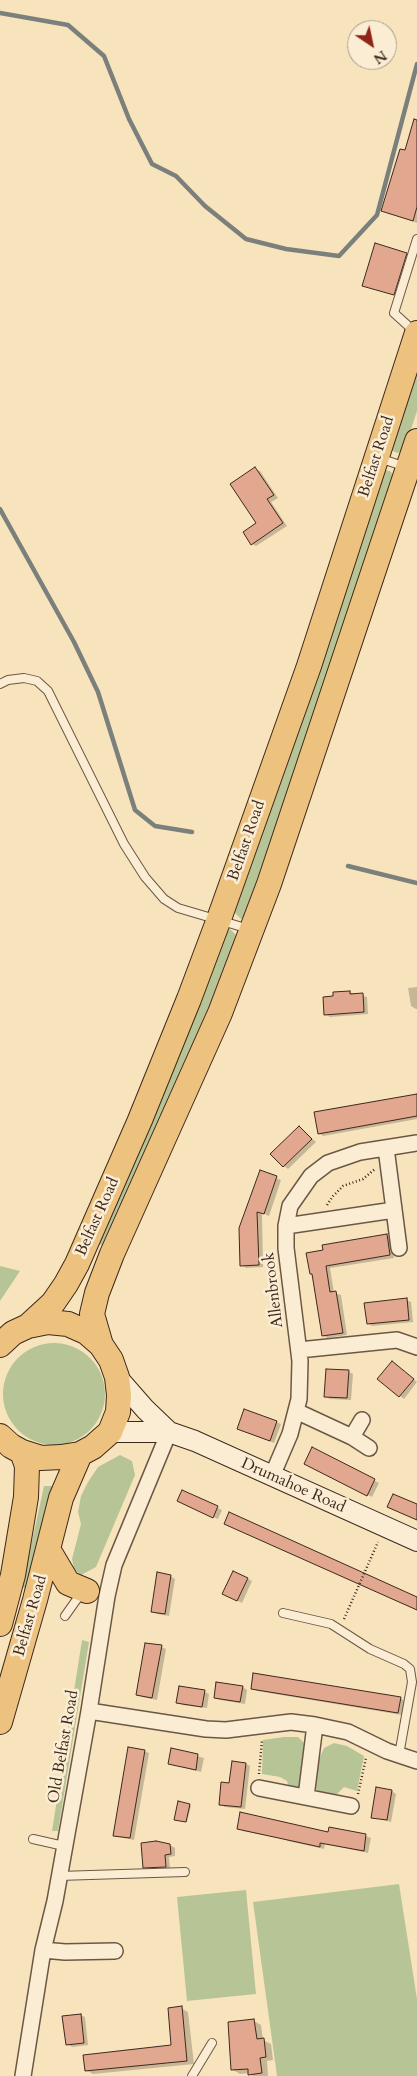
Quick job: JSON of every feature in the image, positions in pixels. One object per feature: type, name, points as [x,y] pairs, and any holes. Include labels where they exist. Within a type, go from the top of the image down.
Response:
[{"type":"highway","name":"Belfast Road","points":[[28,1326],[53,1303],[77,1264],[140,1120],[219,919],[309,666],[417,333]]},
{"type":"highway","name":"Belfast Road","points":[[101,1345],[92,1314],[100,1285],[112,1254],[220,1013],[269,884],[412,470],[417,441]]},
{"type":"highway","points":[[0,1345],[14,1333],[28,1326],[48,1322],[68,1324],[86,1332],[101,1345],[111,1360],[117,1377],[118,1412],[110,1432],[93,1447],[80,1454],[41,1458],[22,1452],[11,1446],[0,1436]]},
{"type":"highway","name":"Belfast Road","points":[[0,1624],[12,1575],[26,1497],[27,1466],[22,1452]]},
{"type":"highway","name":"Belfast Road","points":[[0,1722],[49,1551],[62,1498],[80,1454]]},
{"type":"highway","points":[[49,1551],[68,1583],[97,1594]]},
{"type":"main road","name":"Drumahoe Road","points":[[117,1377],[144,1409],[169,1432],[417,1541]]},
{"type":"main road","name":"Drumahoe Road","points":[[110,1432],[169,1432]]},
{"type":"street","name":"Allenbrook","points":[[272,1476],[290,1434],[300,1385],[299,1350],[288,1274],[286,1226],[292,1201],[311,1176],[322,1167],[350,1155],[417,1143]]},
{"type":"street","points":[[386,1148],[399,1248]]},
{"type":"street","points":[[286,1226],[394,1210]]},
{"type":"street","points":[[299,1350],[397,1340],[417,1347]]},
{"type":"street","points":[[296,1411],[352,1437],[369,1448]]},
{"type":"street","points":[[352,1437],[362,1420]]},
{"type":"street","name":"Old Belfast Road","points":[[23,2076],[43,1950],[59,1876],[89,1711],[97,1594],[114,1565],[169,1432]]},
{"type":"street","points":[[89,1711],[206,1730],[226,1730],[291,1722],[315,1725],[348,1732],[399,1755],[417,1760]]},
{"type":"street","points":[[306,1797],[315,1725]]},
{"type":"street","points":[[259,1788],[351,1806]]},
{"type":"street","points":[[43,1950],[65,1952],[115,1950]]},
{"type":"lane","points":[[416,243],[394,313],[417,333]]},
{"type":"lane","points":[[377,457],[412,470]]},
{"type":"lane","points":[[0,684],[8,680],[24,678],[37,681],[48,691],[124,844],[145,876],[164,899],[178,908],[251,930]]},
{"type":"lane","points":[[65,1616],[76,1600],[97,1594]]},
{"type":"lane","points":[[283,1613],[331,1624],[370,1649],[410,1668],[412,1682],[399,1755]]},
{"type":"lane","points":[[33,1839],[64,1846]]},
{"type":"lane","points":[[59,1876],[185,1872]]},
{"type":"lane","points":[[192,2076],[212,2044]]},
{"type":"path","points":[[325,1220],[326,1207],[333,1196],[343,1186],[363,1179],[376,1168],[386,1148]]},
{"type":"path","points":[[340,1628],[382,1534]]},
{"type":"path","points":[[259,1788],[264,1726]]},
{"type":"path","points":[[351,1806],[359,1793],[368,1742]]},
{"type":"green space","points":[[417,361],[417,411],[404,451],[397,453],[391,450]]},
{"type":"green space","points":[[384,470],[390,471],[396,478],[247,916],[241,919],[233,911]]},
{"type":"green space","points":[[230,929],[239,938],[164,1117],[102,1245],[97,1244],[223,936]]},
{"type":"green space","points":[[0,1266],[20,1271],[0,1301]]},
{"type":"green space","points":[[54,1343],[64,1344],[83,1351],[97,1365],[104,1384],[104,1404],[97,1423],[83,1437],[64,1444],[54,1445],[44,1444],[25,1437],[11,1423],[4,1404],[3,1394],[4,1384],[11,1365],[25,1351],[44,1344]]},
{"type":"green space","points":[[120,1455],[132,1461],[135,1475],[96,1567],[81,1575],[74,1569],[72,1559],[81,1524],[78,1512],[81,1496],[98,1467]]},
{"type":"green space","points":[[44,1486],[53,1486],[28,1590],[22,1587]]},
{"type":"green space","points":[[82,1640],[89,1642],[58,1831],[52,1831]]},
{"type":"green space","points":[[298,1737],[307,1746],[303,1783],[296,1791],[289,1788],[287,1781],[280,1777],[262,1774],[263,1740]]},
{"type":"green space","points":[[334,1743],[347,1746],[364,1756],[357,1791],[344,1787],[335,1796],[319,1795],[315,1786],[319,1759],[324,1748]]},
{"type":"green space","points":[[399,1884],[417,1999],[417,2076],[277,2076],[253,1902]]},
{"type":"green space","points":[[246,1890],[256,1994],[187,2001],[177,1897]]},
{"type":"building","points":[[414,119],[417,120],[417,207],[413,221],[381,211],[400,149],[405,150]]},
{"type":"building","points":[[375,243],[407,253],[394,295],[362,286]]},
{"type":"building","points":[[255,467],[274,495],[267,499],[283,523],[251,545],[243,532],[256,523],[230,484]]},
{"type":"building","points":[[350,991],[350,994],[363,993],[364,1012],[324,1015],[323,997],[333,996],[333,992]]},
{"type":"building","points":[[417,1094],[417,1116],[318,1134],[314,1112]]},
{"type":"building","points":[[299,1126],[312,1139],[283,1167],[270,1154]]},
{"type":"building","points":[[260,1170],[277,1176],[264,1214],[257,1212],[259,1265],[240,1266],[239,1228]]},
{"type":"building","points":[[387,1234],[390,1255],[326,1266],[330,1292],[336,1291],[343,1333],[322,1336],[312,1274],[310,1274],[306,1253],[323,1250],[322,1245]]},
{"type":"building","points":[[407,1298],[409,1320],[367,1324],[364,1303]]},
{"type":"building","points":[[392,1361],[414,1379],[399,1397],[377,1379]]},
{"type":"building","points":[[326,1369],[349,1370],[347,1398],[324,1397]]},
{"type":"building","points":[[244,1409],[277,1421],[270,1441],[237,1429]]},
{"type":"building","points":[[312,1447],[375,1479],[367,1496],[304,1464]]},
{"type":"building","points":[[182,1490],[218,1506],[213,1518],[177,1501]]},
{"type":"building","points":[[393,1494],[417,1504],[417,1520],[387,1507]]},
{"type":"building","points":[[229,1512],[417,1597],[417,1610],[224,1524]]},
{"type":"building","points":[[233,1571],[248,1578],[237,1601],[222,1594]]},
{"type":"building","points":[[157,1572],[171,1575],[165,1614],[151,1612]]},
{"type":"building","points":[[145,1643],[162,1645],[152,1698],[136,1695]]},
{"type":"building","points":[[253,1673],[401,1697],[398,1713],[251,1689]]},
{"type":"building","points":[[216,1682],[243,1686],[240,1702],[214,1698]]},
{"type":"building","points":[[179,1686],[205,1690],[202,1707],[176,1703]]},
{"type":"building","points":[[128,1747],[145,1750],[130,1838],[113,1836]]},
{"type":"building","points":[[171,1748],[198,1754],[196,1770],[168,1764]]},
{"type":"building","points":[[232,1761],[246,1763],[241,1807],[219,1805],[221,1782],[229,1783]]},
{"type":"building","points":[[376,1787],[392,1790],[387,1820],[371,1818]]},
{"type":"building","points":[[178,1801],[190,1804],[186,1822],[174,1820]]},
{"type":"building","points":[[240,1812],[328,1832],[329,1827],[366,1834],[364,1851],[320,1843],[320,1847],[237,1829]]},
{"type":"building","points":[[156,1841],[170,1844],[171,1854],[165,1855],[166,1867],[143,1868],[141,1843]]},
{"type":"building","points":[[182,2006],[187,2061],[85,2071],[83,2055],[171,2045],[168,2008]]},
{"type":"building","points":[[81,2014],[84,2043],[66,2045],[62,2016]]},
{"type":"building","points":[[254,2019],[257,2039],[264,2038],[266,2057],[260,2058],[262,2073],[248,2075],[248,2069],[231,2070],[228,2022]]},
{"type":"waterway","points":[[0,13],[68,25],[104,56],[129,119],[152,164],[176,176],[205,206],[246,239],[286,249],[339,256],[377,215],[417,64]]},
{"type":"waterway","points":[[0,509],[74,642],[98,692],[135,810],[155,826],[192,832]]},
{"type":"waterway","points":[[348,866],[417,883]]}]
